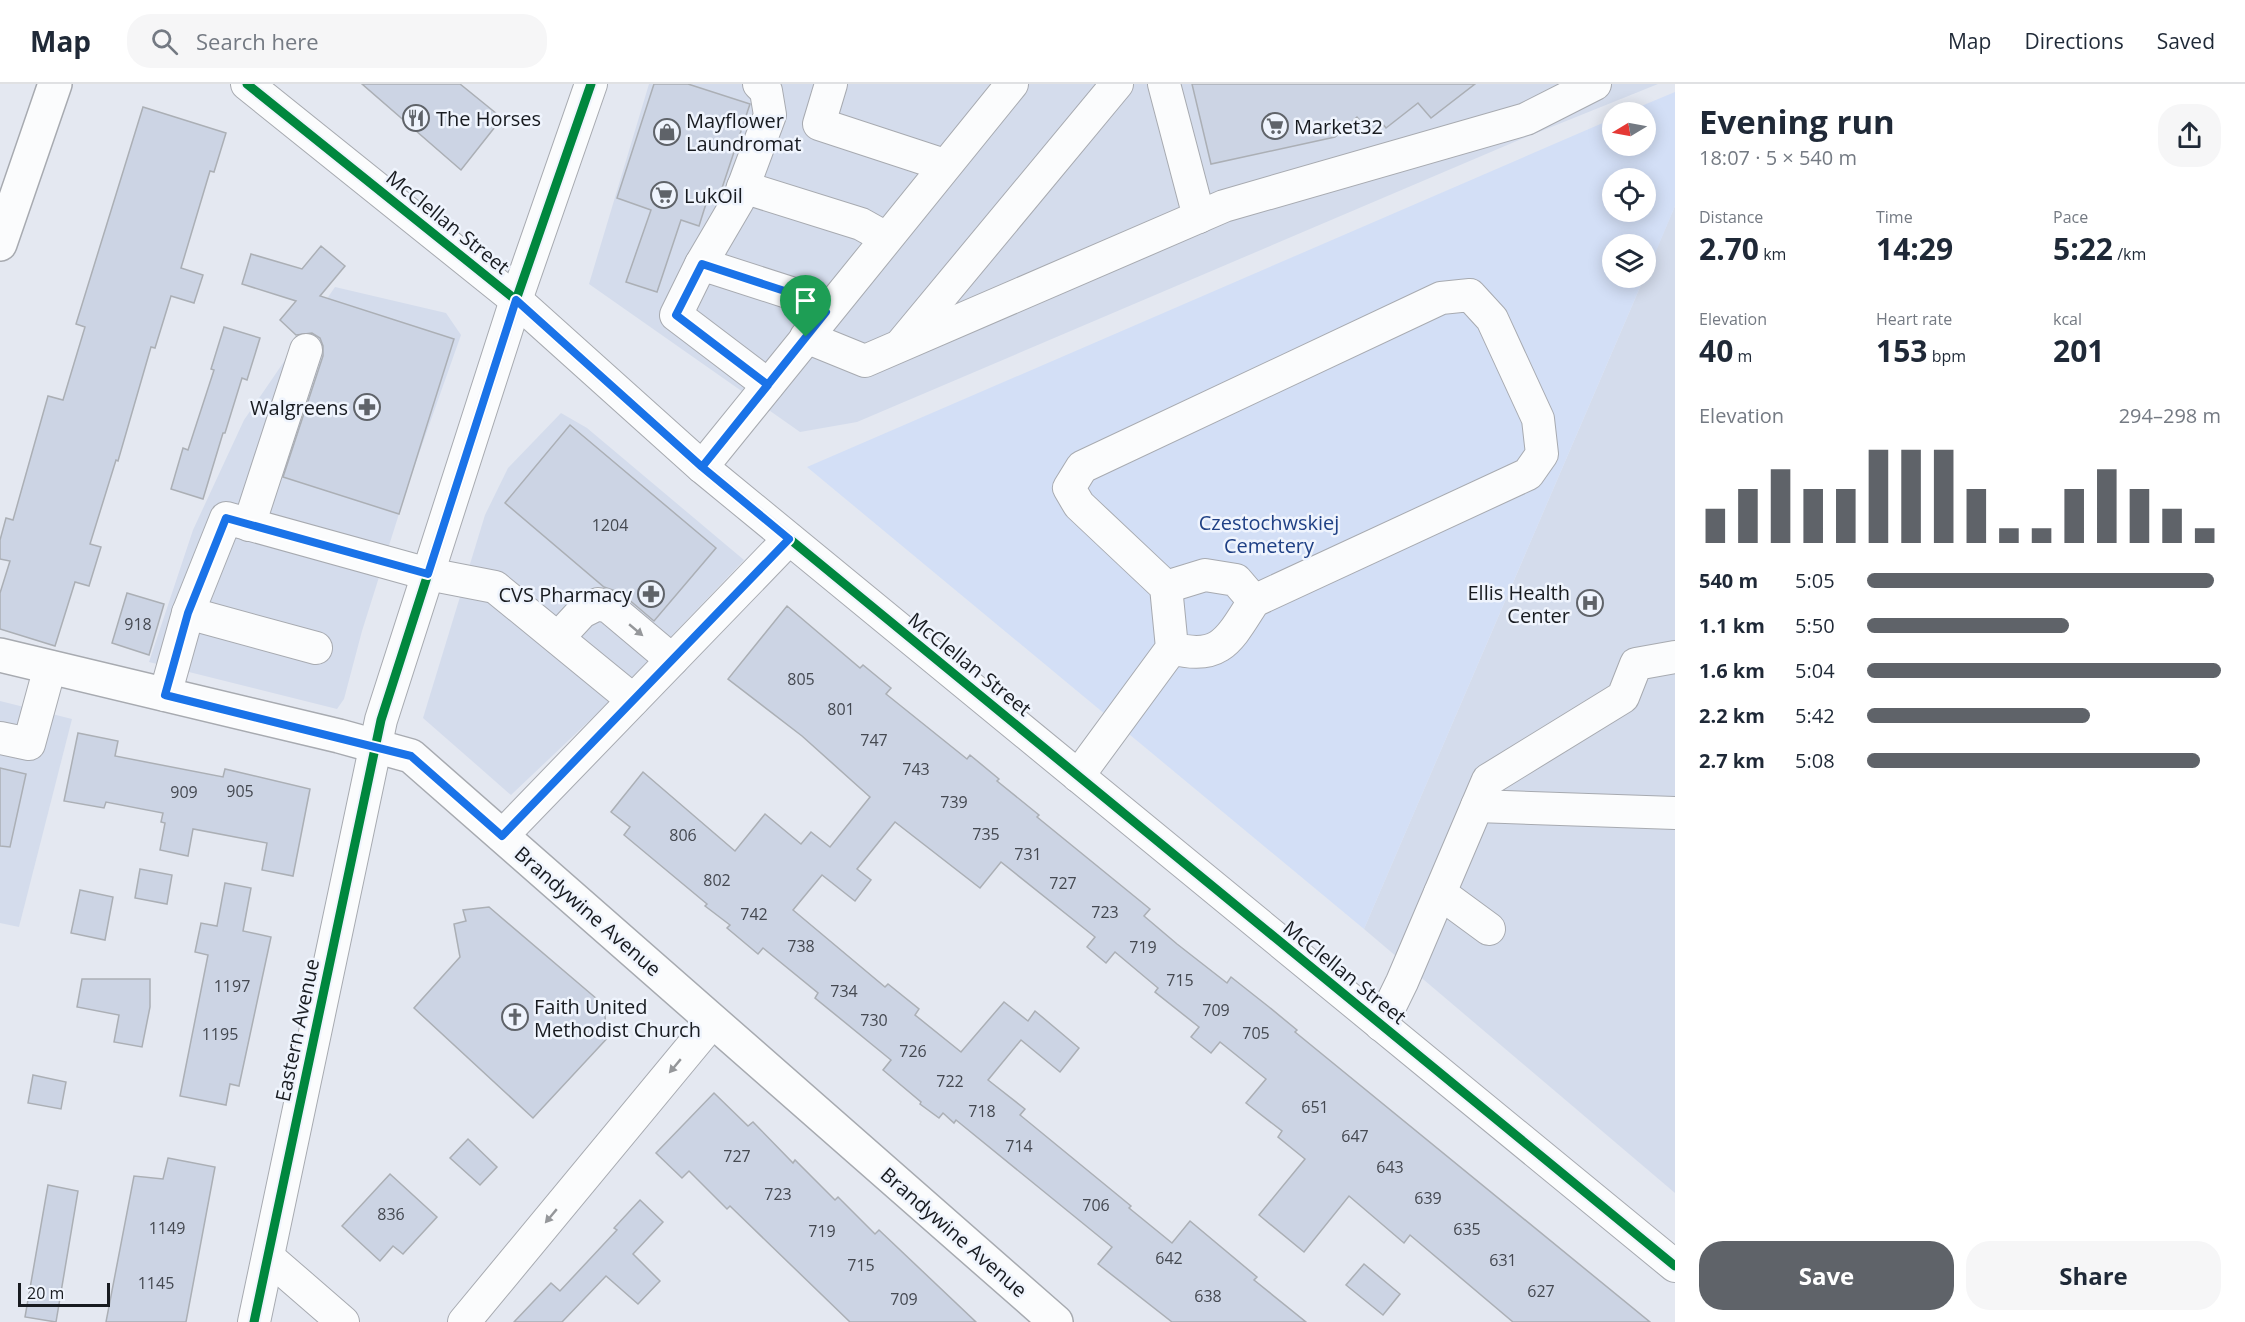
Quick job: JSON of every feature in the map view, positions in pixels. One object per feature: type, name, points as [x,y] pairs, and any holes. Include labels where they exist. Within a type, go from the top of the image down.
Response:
[{"type":"main road","points":[[0,244],[55,84]]},
{"type":"main road","name":"Brandywine Avenue","points":[[0,655],[411,756],[1056,1322]]},
{"type":"street","name":"Eastern Avenue","points":[[254,1322],[381,720],[516,300],[591,84]]},
{"type":"street","points":[[759,84],[766,91],[770,115],[738,201],[676,315],[768,385]]},
{"type":"street","points":[[831,84],[819,124],[944,165]]},
{"type":"street","points":[[702,467],[944,165],[1012,84]]},
{"type":"street","points":[[899,347],[1117,84]]},
{"type":"street","points":[[1164,84],[1198,217]]},
{"type":"street","points":[[806,337],[865,362],[1224,206],[1526,119],[1595,84]]},
{"type":"street","name":"McClellan Street","points":[[253,86],[516,300],[702,467],[1675,1266]]},
{"type":"street","points":[[743,187],[861,224],[886,238]]},
{"type":"street","points":[[702,264],[800,296],[826,312]]},
{"type":"street","points":[[1078,776],[1172,648],[1166,587],[1079,505],[1069,488],[1082,467],[1441,298],[1470,295],[1492,319],[1538,419],[1542,454],[1528,474],[1254,601],[1237,628],[1218,649],[1191,654],[1172,648]]},
{"type":"street","points":[[249,525],[306,350]]},
{"type":"street","points":[[165,695],[188,613],[226,518],[428,574],[495,587],[633,700]]},
{"type":"street","points":[[502,836],[789,539]]},
{"type":"street","points":[[1166,587],[1205,575],[1236,580],[1254,601]]},
{"type":"street","points":[[558,638],[582,612],[598,604],[609,607],[672,660]]},
{"type":"street","points":[[188,613],[316,648]]},
{"type":"street","points":[[1381,1025],[1488,780],[1623,697],[1636,664],[1675,657]]},
{"type":"street","points":[[0,738],[29,744],[50,667]]},
{"type":"street","points":[[1477,806],[1675,813]]},
{"type":"street","points":[[1440,893],[1489,929]]},
{"type":"street","points":[[464,1322],[712,1021]]},
{"type":"street","points":[[268,1257],[343,1322]]},
{"type":"shaded area","points":[[649,84],[1658,84],[1613,102],[1602,102],[1602,107],[857,422],[800,432],[589,284]]},
{"type":"shaded area","name":"Ellis Health Center","points":[[1675,206],[1675,1193],[1364,929],[1640,288],[1656,288],[1656,250]]},
{"type":"shaded area","points":[[335,287],[446,313],[461,335],[410,479],[362,631],[344,699],[337,709],[149,662],[193,530],[244,420]]},
{"type":"shaded area","points":[[561,413],[587,428],[744,560],[607,704],[511,795],[423,718],[485,515],[508,468]]},
{"type":"shaded area","points":[[0,701],[72,719],[19,927],[0,923]]},
{"type":"green space","name":"Czestochwskiej Cemetery","points":[[1675,92],[1675,206],[1656,251],[1656,234],[1602,234],[1602,288],[1640,288],[1364,929],[807,467],[1602,123],[1602,156],[1656,156],[1656,102],[1651,102]]},
{"type":"building","points":[[362,84],[460,84],[502,118],[461,170]]},
{"type":"building","points":[[654,84],[688,84],[750,104],[720,194],[710,191],[699,226],[681,220],[657,292],[626,282],[651,210],[617,198]]},
{"type":"building","name":"Market32","points":[[1192,84],[1475,84],[1431,118],[1418,103],[1386,128],[1382,123],[1371,133],[1357,117],[1335,137],[1211,164]]},
{"type":"building","points":[[143,107],[226,133],[214,172],[210,171],[181,268],[203,275],[194,303],[171,296],[155,348],[151,347],[118,461],[116,460],[90,544],[101,547],[89,586],[75,582],[55,646],[0,629],[0,593],[10,561],[0,559],[0,540],[6,518],[13,520],[48,396],[63,400],[85,327],[76,324]]},
{"type":"building","name":"Walgreens","points":[[321,246],[345,266],[320,296],[454,339],[399,514],[283,477],[323,356],[323,346],[320,338],[312,333],[296,335],[280,320],[296,301],[242,284],[251,254],[302,269]]},
{"type":"building","points":[[224,327],[260,338],[247,380],[242,378],[203,499],[171,489],[183,448],[188,450],[214,370],[211,369]]},
{"type":"building","name":"CVS Pharmacy","points":[[570,425],[716,548],[654,621],[621,593],[604,587],[505,503]]},
{"type":"building","points":[[127,593],[164,604],[149,655],[112,643]]},
{"type":"building","points":[[787,606],[860,668],[863,665],[891,688],[886,694],[967,759],[970,755],[999,779],[997,781],[1039,815],[1037,817],[1150,909],[1144,916],[1177,944],[1227,983],[1231,977],[1269,1007],[1297,1030],[1295,1032],[1650,1322],[1513,1322],[1410,1235],[1404,1243],[1349,1196],[1304,1252],[1259,1215],[1305,1159],[1278,1137],[1282,1131],[1246,1103],[1266,1079],[1220,1042],[1211,1053],[1191,1037],[1199,1027],[1155,992],[1158,988],[1115,952],[1106,963],[1087,947],[1095,937],[1001,862],[980,888],[895,822],[857,869],[871,880],[855,901],[822,875],[793,910],[885,987],[888,984],[919,1009],[915,1015],[961,1052],[1004,1002],[1028,1021],[1035,1011],[1079,1048],[1060,1072],[1021,1040],[988,1080],[1025,1109],[1020,1115],[1131,1206],[1129,1208],[1172,1243],[1190,1221],[1257,1277],[1254,1280],[1306,1322],[1172,1322],[1098,1264],[1112,1247],[956,1120],[954,1123],[943,1113],[939,1118],[920,1104],[921,1102],[883,1070],[891,1060],[815,998],[818,993],[763,948],[758,954],[727,928],[730,925],[705,906],[707,904],[624,835],[630,827],[611,812],[643,772],[735,851],[765,814],[801,844],[811,832],[830,847],[870,797],[802,736],[728,679]]},
{"type":"building","points":[[78,733],[118,741],[115,756],[223,777],[225,769],[310,789],[293,876],[262,870],[267,843],[193,829],[188,856],[160,850],[165,823],[161,822],[163,813],[106,802],[104,808],[64,801]]},
{"type":"building","points":[[0,768],[26,774],[10,847],[0,846]]},
{"type":"building","points":[[140,869],[172,875],[167,904],[135,898]]},
{"type":"building","points":[[225,883],[251,888],[243,931],[271,937],[239,1086],[230,1084],[226,1105],[180,1096],[208,955],[195,952],[201,923],[217,926]]},
{"type":"building","points":[[80,890],[113,897],[105,940],[71,933]]},
{"type":"building","name":"Faith United Methodist Church","points":[[489,907],[604,1005],[606,1027],[612,1033],[533,1118],[414,1008],[460,957],[454,924],[466,921],[463,910]]},
{"type":"building","points":[[82,979],[150,979],[150,1007],[142,1047],[114,1042],[119,1015],[77,1007]]},
{"type":"building","points":[[33,1075],[66,1082],[61,1109],[28,1103]]},
{"type":"building","points":[[714,1093],[748,1126],[753,1122],[793,1163],[795,1160],[835,1200],[838,1197],[875,1234],[879,1230],[976,1322],[850,1322],[730,1206],[727,1209],[689,1171],[682,1178],[656,1153]]},
{"type":"building","points":[[468,1139],[497,1167],[480,1185],[450,1158]]},
{"type":"building","points":[[168,1158],[215,1167],[186,1322],[106,1322],[134,1176],[163,1179]]},
{"type":"building","points":[[390,1174],[437,1217],[403,1254],[393,1246],[380,1261],[342,1226]]},
{"type":"building","points":[[48,1185],[78,1191],[56,1322],[25,1317]]},
{"type":"building","points":[[640,1200],[663,1222],[633,1254],[660,1281],[638,1304],[606,1276],[562,1322],[514,1322],[551,1283],[560,1291],[617,1230],[614,1228]]},
{"type":"building","points":[[1364,1264],[1400,1294],[1383,1315],[1346,1285]]},
{"type":"cycle path","points":[[247,84],[516,300],[702,467],[1675,1266]]},
{"type":"cycle path","points":[[254,1322],[381,720],[516,300],[591,84]]},
{"type":"place","name":"The Horses","points":[[416,118]]},
{"type":"place","name":"Market32","points":[[1275,126]]},
{"type":"place","name":"Mayflower Laundromat","points":[[667,132]]},
{"type":"place","name":"LukOil","points":[[664,195]]},
{"type":"place","name":"Walgreens","points":[[367,407]]},
{"type":"place","name":"CVS Pharmacy","points":[[651,594]]},
{"type":"place","name":"Ellis Health Center","points":[[1590,603]]},
{"type":"place","name":"Faith United Methodist Church","points":[[515,1017]]},
{"type":"route","points":[[806,337],[702,467],[789,539],[502,836],[411,756],[339,736],[165,695],[188,613],[226,518],[428,574],[516,300],[702,467],[768,385],[676,315],[702,264],[800,296],[826,312],[806,337]]}]
